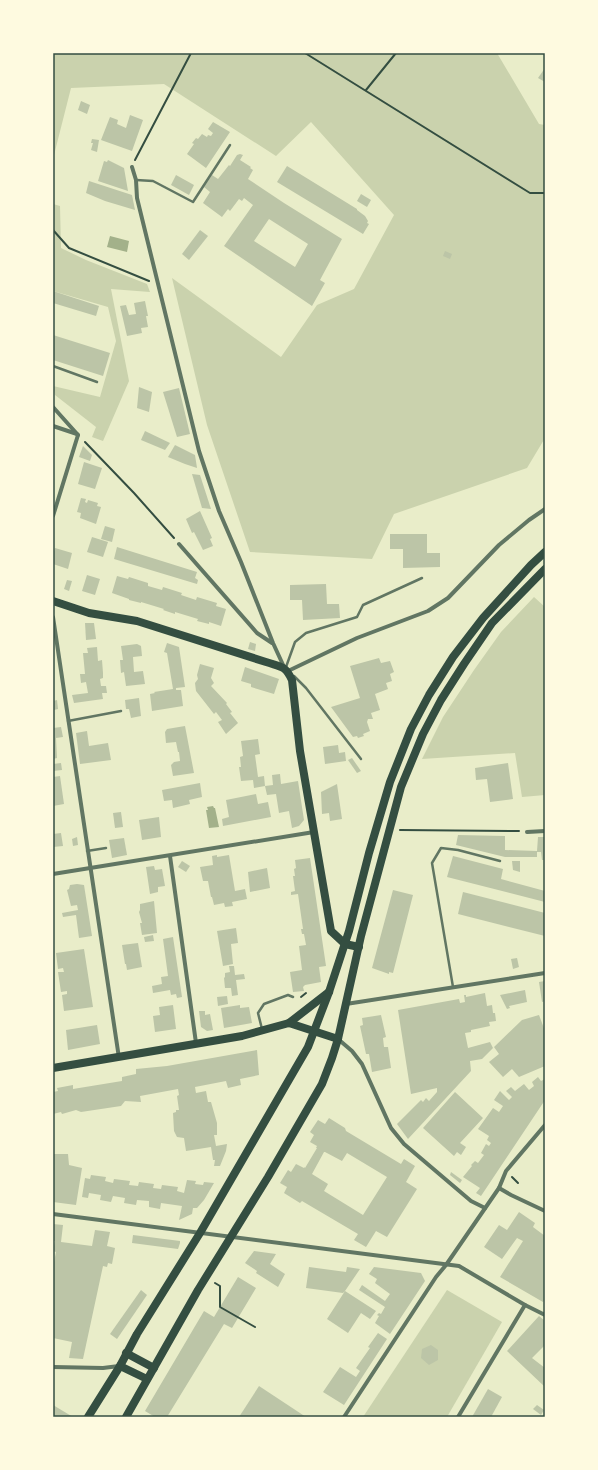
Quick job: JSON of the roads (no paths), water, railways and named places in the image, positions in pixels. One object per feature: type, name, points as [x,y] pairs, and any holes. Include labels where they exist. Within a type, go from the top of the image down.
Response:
[{"type":"main road","points":[[88,1417],[200,1233],[270,1115],[308,1047],[315,1032],[345,944],[369,853],[390,782],[411,729],[429,695],[453,657],[482,618],[545,552]]},
{"type":"main road","points":[[126,1417],[230,1237],[272,1170],[322,1084],[338,1039],[359,947],[401,787],[422,734],[441,700],[492,623],[545,569]]},
{"type":"main road","points":[[53,601],[89,613],[137,621],[286,669],[292,680],[300,751],[331,930],[345,944],[359,947]]},
{"type":"main road","points":[[53,1068],[119,1058],[196,1042],[262,1031],[289,1023],[329,992]]},
{"type":"main road","points":[[289,1023],[338,1039]]},
{"type":"main road","points":[[126,1353],[154,1368]]},
{"type":"main road","points":[[120,1366],[147,1380]]},
{"type":"street","points":[[132,167],[158,283],[199,451],[219,511],[242,562],[273,643],[286,669],[357,638],[428,611],[448,598],[499,545],[545,509]]},
{"type":"street","points":[[53,407],[78,435]]},
{"type":"street","points":[[53,426],[78,435]]},
{"type":"street","points":[[53,516],[78,435]]},
{"type":"street","points":[[179,544],[257,633],[273,643]]},
{"type":"street","points":[[53,617],[119,1058]]},
{"type":"street","points":[[527,832],[545,831]]},
{"type":"street","points":[[53,874],[314,832]]},
{"type":"street","points":[[170,856],[196,1042]]},
{"type":"street","points":[[345,1004],[545,973]]},
{"type":"street","points":[[338,1039],[352,1051],[362,1064],[391,1128],[404,1144],[471,1201],[485,1208]]},
{"type":"street","points":[[344,1417],[436,1277],[446,1265],[499,1188],[506,1171],[545,1125]]},
{"type":"street","points":[[499,1188],[545,1211]]},
{"type":"street","points":[[53,1214],[459,1266],[525,1305],[545,1315]]},
{"type":"street","points":[[458,1417],[525,1305]]},
{"type":"street","points":[[53,1367],[103,1368],[120,1366]]},
{"type":"lane","points":[[136,180],[153,181],[193,202],[230,145]]},
{"type":"lane","points":[[53,366],[97,382]]},
{"type":"lane","points":[[361,759],[306,688],[286,669],[296,642],[306,633],[357,617],[363,606],[422,578]]},
{"type":"lane","points":[[68,721],[121,711]]},
{"type":"lane","points":[[87,851],[106,848]]},
{"type":"lane","points":[[453,988],[432,863],[441,848],[458,850],[500,861]]},
{"type":"lane","points":[[262,1031],[258,1014],[264,1004],[288,995],[293,997]]}]
